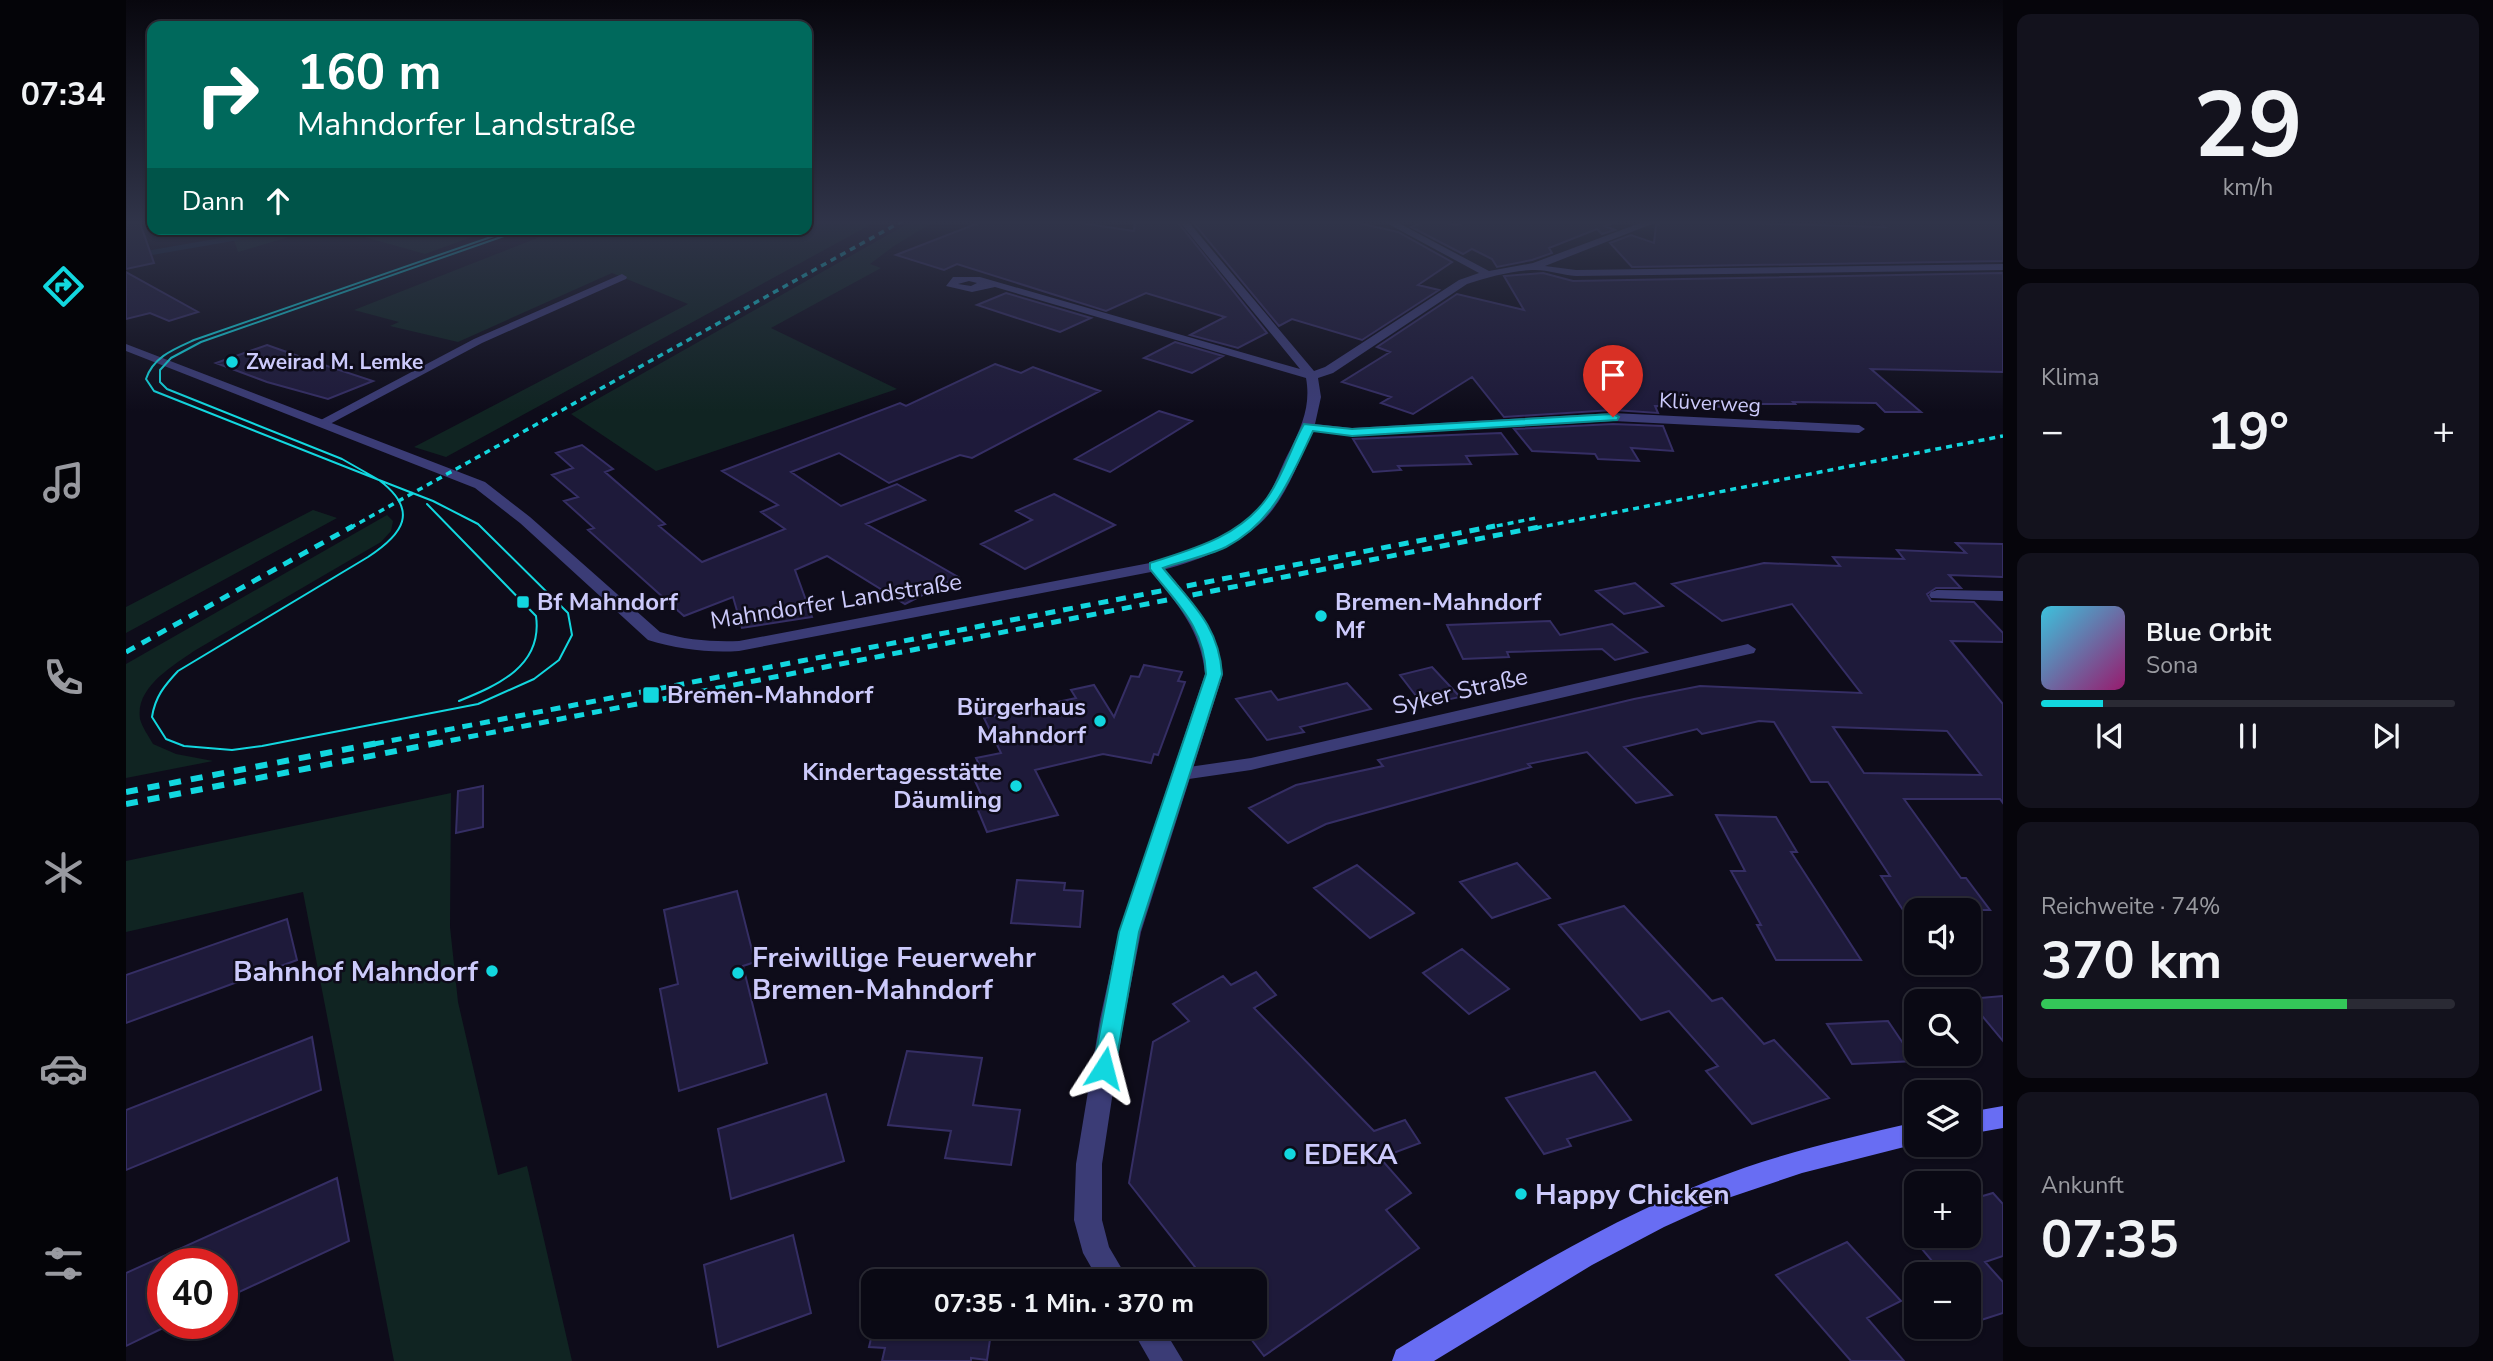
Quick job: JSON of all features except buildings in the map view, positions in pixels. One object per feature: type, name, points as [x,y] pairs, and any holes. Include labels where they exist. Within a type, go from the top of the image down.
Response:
[{"type":"main road","points":[[1981,1121],[2003,1117]]},
{"type":"main road","points":[[1407,1361],[1531,1284],[1691,1201],[1750,1178],[1812,1159],[1904,1136]]},
{"type":"street","points":[[323,422],[478,341],[607,284]]},
{"type":"street","points":[[984,284],[996,284],[1312,376],[1329,370],[1461,284]]},
{"type":"street","points":[[1235,284],[1312,376]]},
{"type":"street","name":"Mahndorfer Landstraße","points":[[126,347],[480,485],[525,520],[654,636],[681,645],[708,648],[739,646],[992,600],[1155,566],[1221,544],[1249,524],[1273,499],[1309,427],[1317,395],[1312,376]]},
{"type":"street","name":"Klüverweg","points":[[1309,427],[1352,432],[1613,417],[1859,429]]},
{"type":"street","points":[[1107,1269],[1097,1253],[1088,1220],[1089,1164],[1112,1019],[1129,932],[1214,674],[1213,651],[1204,628],[1155,566]]},
{"type":"street","points":[[1937,594],[2003,596]]},
{"type":"street","name":"Syker Straße","points":[[1182,774],[1251,764],[1748,649]]},
{"type":"street","points":[[1153,1339],[1168,1361]]},
{"type":"green space","points":[[421,284],[589,284],[458,342],[390,326],[399,322],[354,310]]},
{"type":"green space","points":[[638,284],[763,284],[446,457],[414,447],[688,304]]},
{"type":"green space","points":[[802,284],[853,284],[771,328],[897,389],[656,471],[571,414]]},
{"type":"green space","points":[[313,510],[337,518],[126,633],[126,607]]},
{"type":"green space","points":[[387,515],[393,521],[391,531],[381,542],[194,651],[149,687],[143,697],[140,719],[153,744],[176,754],[213,761],[126,778],[126,664]]},
{"type":"green space","points":[[451,793],[450,927],[458,1002],[498,1175],[527,1166],[572,1361],[394,1361],[303,892],[126,932],[126,861]]},
{"type":"tram line","points":[[357,284],[194,340],[159,359],[146,379],[154,391],[379,480]]},
{"type":"tram line","points":[[368,284],[201,342],[171,358],[160,370],[160,382],[167,389],[342,459],[379,480]]},
{"type":"tram line","points":[[379,480],[433,501],[478,524],[568,613],[572,635],[559,660],[534,679],[478,704],[232,750],[184,746],[166,739],[152,717],[161,692],[178,671],[368,557],[398,531],[403,512],[400,502],[379,480]]},
{"type":"tram line","points":[[427,504],[536,616],[536,633],[525,661],[502,680],[459,701]]},
{"type":"railway","points":[[350,528],[790,284]]},
{"type":"railway","points":[[1536,528],[2003,436]]},
{"type":"railway","points":[[1486,528],[1536,518]]},
{"type":"railway","points":[[126,652],[353,526]]},
{"type":"railway","points":[[374,744],[1495,526]]},
{"type":"railway","points":[[433,744],[1544,526]]},
{"type":"railway","points":[[126,792],[383,742]]},
{"type":"railway","points":[[126,804],[442,742]]},
{"type":"place","name":"Zweirad M. Lemke","points":[[232,362]]},
{"type":"place","name":"Bf Mahndorf","points":[[523,602]]},
{"type":"place","name":"Bremen-Mahndorf Mf","points":[[1321,616]]},
{"type":"place","name":"Bremen-Mahndorf","points":[[651,695]]},
{"type":"place","name":"Bürgerhaus Mahndorf","points":[[1100,721]]},
{"type":"place","name":"Kindertagesstätte Däumling","points":[[1016,786]]},
{"type":"place","name":"Bahnhof Mahndorf","points":[[492,971]]},
{"type":"place","name":"Freiwillige Feuerwehr Bremen-Mahndorf","points":[[738,973]]},
{"type":"place","name":"EDEKA","points":[[1290,1154]]},
{"type":"place","name":"Happy Chicken","points":[[1521,1194]]},
{"type":"route","points":[[1104,1068],[1129,932],[1214,674],[1213,651],[1204,628],[1155,566],[1221,544],[1249,524],[1273,499],[1309,427],[1352,432],[1613,417]]}]
